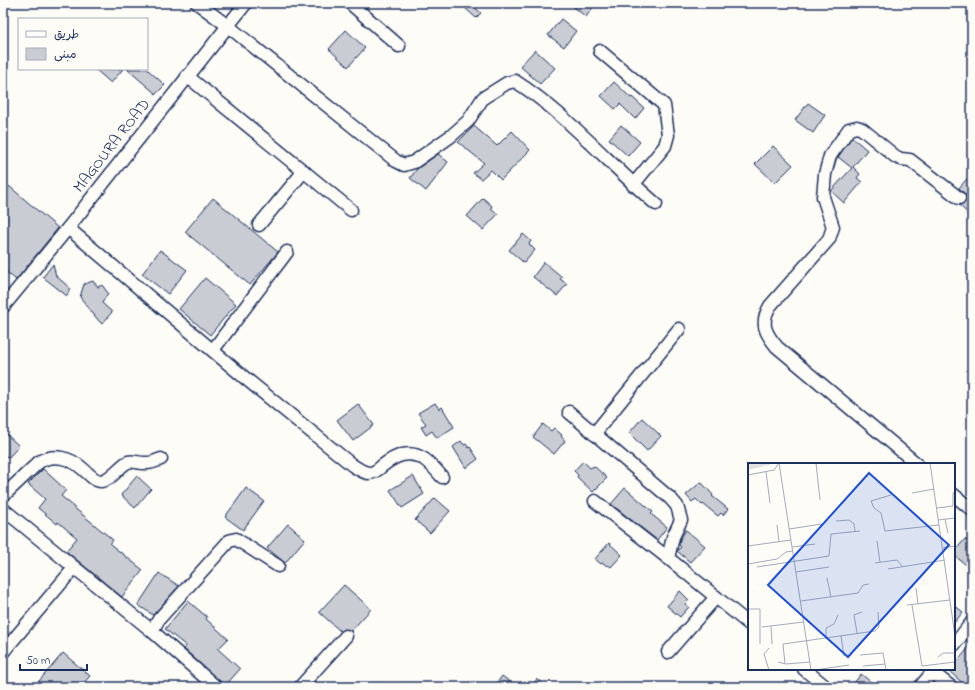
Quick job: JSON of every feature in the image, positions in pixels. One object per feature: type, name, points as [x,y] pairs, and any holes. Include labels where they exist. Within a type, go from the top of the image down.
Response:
[{"type":"street","points":[[197,3],[404,166],[414,162],[451,136],[468,121],[484,98],[507,83],[515,81],[528,89],[555,111],[656,204]]},
{"type":"street","name":"MAGOURA ROAD","points":[[3,308],[246,3]]},
{"type":"street","points":[[350,3],[399,46]]},
{"type":"street","points":[[600,51],[664,105],[668,135],[665,146],[634,185]]},
{"type":"street","points":[[187,76],[351,210]]},
{"type":"street","points":[[916,463],[777,347],[768,336],[764,325],[765,314],[770,306],[829,239],[833,227],[823,197],[825,174],[830,156],[849,128],[857,127],[862,129],[896,157],[910,160],[959,198]]},
{"type":"street","points":[[259,225],[304,171]]},
{"type":"street","points":[[68,228],[352,466],[367,473],[372,472],[392,458],[399,455],[408,454],[416,455],[424,460],[442,476]]},
{"type":"street","points":[[212,350],[287,252]]},
{"type":"street","points":[[594,434],[679,329]]},
{"type":"street","points":[[569,412],[671,498],[677,506],[681,520],[672,537],[668,558]]},
{"type":"street","points":[[3,496],[44,458],[60,457],[71,460],[93,478],[101,481],[106,479],[126,462],[149,463],[161,459]]},
{"type":"street","points":[[955,496],[972,510]]},
{"type":"street","points":[[595,501],[748,623]]},
{"type":"street","points":[[3,509],[152,631],[216,687]]},
{"type":"street","points":[[152,631],[159,619],[229,541],[236,539],[278,566]]},
{"type":"street","points":[[3,652],[74,568]]},
{"type":"street","points":[[668,652],[716,597]]},
{"type":"street","points":[[955,644],[972,622]]},
{"type":"street","points":[[300,687],[346,636]]},
{"type":"street","points":[[805,670],[826,687]]},
{"type":"street","points":[[920,687],[934,670],[951,687]]},
{"type":"building","points":[[470,3],[481,13],[476,18],[465,8]]},
{"type":"building","points":[[569,3],[596,3],[586,17]]},
{"type":"building","points":[[561,19],[576,31],[564,47],[548,35]]},
{"type":"building","points":[[346,30],[365,48],[348,67],[329,49]]},
{"type":"building","points":[[535,50],[555,68],[540,84],[520,66]]},
{"type":"building","points":[[96,70],[122,70],[111,83]]},
{"type":"building","points":[[128,70],[148,70],[165,85],[156,94]]},
{"type":"building","points":[[614,82],[644,108],[635,119],[620,104],[615,109],[601,96]]},
{"type":"building","points":[[808,103],[825,115],[813,133],[795,120]]},
{"type":"building","points":[[621,125],[640,142],[628,156],[609,139]]},
{"type":"building","points":[[474,126],[497,146],[512,131],[530,150],[501,180],[491,170],[481,179],[473,173],[484,163],[458,142]]},
{"type":"building","points":[[852,137],[867,150],[853,167],[860,174],[857,178],[862,182],[844,203],[831,191],[852,168],[838,157]]},
{"type":"building","points":[[773,146],[793,165],[775,183],[755,164]]},
{"type":"building","points":[[438,154],[448,162],[426,191],[410,178],[417,169]]},
{"type":"building","points":[[972,173],[972,217],[959,205],[965,203],[966,195],[959,188]]},
{"type":"building","points":[[9,186],[58,228],[16,280],[3,269],[3,193]]},
{"type":"building","points":[[213,198],[278,252],[250,285],[185,232]]},
{"type":"building","points":[[483,198],[498,214],[483,230],[467,216]]},
{"type":"building","points":[[523,234],[531,241],[529,244],[535,250],[524,263],[509,250]]},
{"type":"building","points":[[160,250],[187,270],[168,294],[142,274]]},
{"type":"building","points":[[544,262],[562,277],[560,279],[567,284],[557,296],[533,277]]},
{"type":"building","points":[[53,264],[56,276],[70,288],[67,296],[43,277]]},
{"type":"building","points":[[205,278],[236,304],[210,335],[179,309]]},
{"type":"building","points":[[93,281],[98,287],[102,285],[108,293],[102,303],[112,312],[102,324],[80,297],[84,284]]},
{"type":"building","points":[[435,403],[439,409],[442,407],[454,427],[437,438],[432,431],[426,435],[421,427],[426,424],[418,413]]},
{"type":"building","points":[[358,404],[374,425],[353,441],[337,420]]},
{"type":"building","points":[[642,418],[661,436],[647,451],[629,433]]},
{"type":"building","points":[[543,424],[551,431],[554,428],[562,435],[561,436],[565,441],[554,454],[533,437]]},
{"type":"building","points":[[3,431],[19,446],[9,457],[3,456]]},
{"type":"building","points":[[461,441],[464,445],[466,444],[469,448],[470,447],[478,459],[466,468],[453,447]]},
{"type":"building","points":[[583,461],[590,468],[594,466],[607,478],[593,492],[577,477],[578,475],[574,471]]},
{"type":"building","points":[[43,469],[66,490],[61,496],[113,540],[110,544],[143,570],[122,597],[66,551],[77,538],[38,508],[45,499],[28,484]]},
{"type":"building","points":[[137,476],[151,489],[135,508],[121,495]]},
{"type":"building","points":[[413,476],[424,494],[402,508],[390,490]]},
{"type":"building","points":[[701,482],[713,495],[712,496],[728,509],[723,515],[721,513],[718,516],[696,499],[692,502],[686,495]]},
{"type":"building","points":[[246,488],[264,501],[243,530],[225,517]]},
{"type":"building","points":[[625,488],[653,512],[651,514],[667,527],[657,540],[611,504]]},
{"type":"building","points":[[435,498],[450,511],[430,533],[415,520]]},
{"type":"building","points":[[288,524],[305,539],[285,563],[267,548]]},
{"type":"building","points":[[686,530],[705,546],[690,562],[677,551],[681,547],[679,545],[680,539]]},
{"type":"building","points":[[965,539],[972,546],[972,570],[955,556],[955,551]]},
{"type":"building","points":[[609,543],[622,555],[611,567],[603,563],[601,564],[595,559]]},
{"type":"building","points":[[159,573],[179,586],[153,615],[138,605]]},
{"type":"building","points":[[344,585],[371,609],[351,631],[344,629],[340,631],[319,612]]},
{"type":"building","points":[[680,591],[689,600],[685,604],[689,607],[680,617],[667,606]]},
{"type":"building","points":[[188,601],[207,617],[206,619],[228,639],[218,649],[240,669],[225,686],[184,649],[186,646],[165,629]]},
{"type":"building","points":[[955,606],[963,612],[955,622]]},
{"type":"building","points":[[972,644],[972,687],[967,687],[949,671],[955,670],[955,664]]},
{"type":"building","points":[[63,653],[90,676],[80,687],[34,687]]},
{"type":"building","points":[[861,674],[877,687],[851,687]]},
{"type":"building","points":[[502,676],[517,687],[494,687]]},
{"type":"building","points":[[537,679],[547,687],[531,687]]}]
